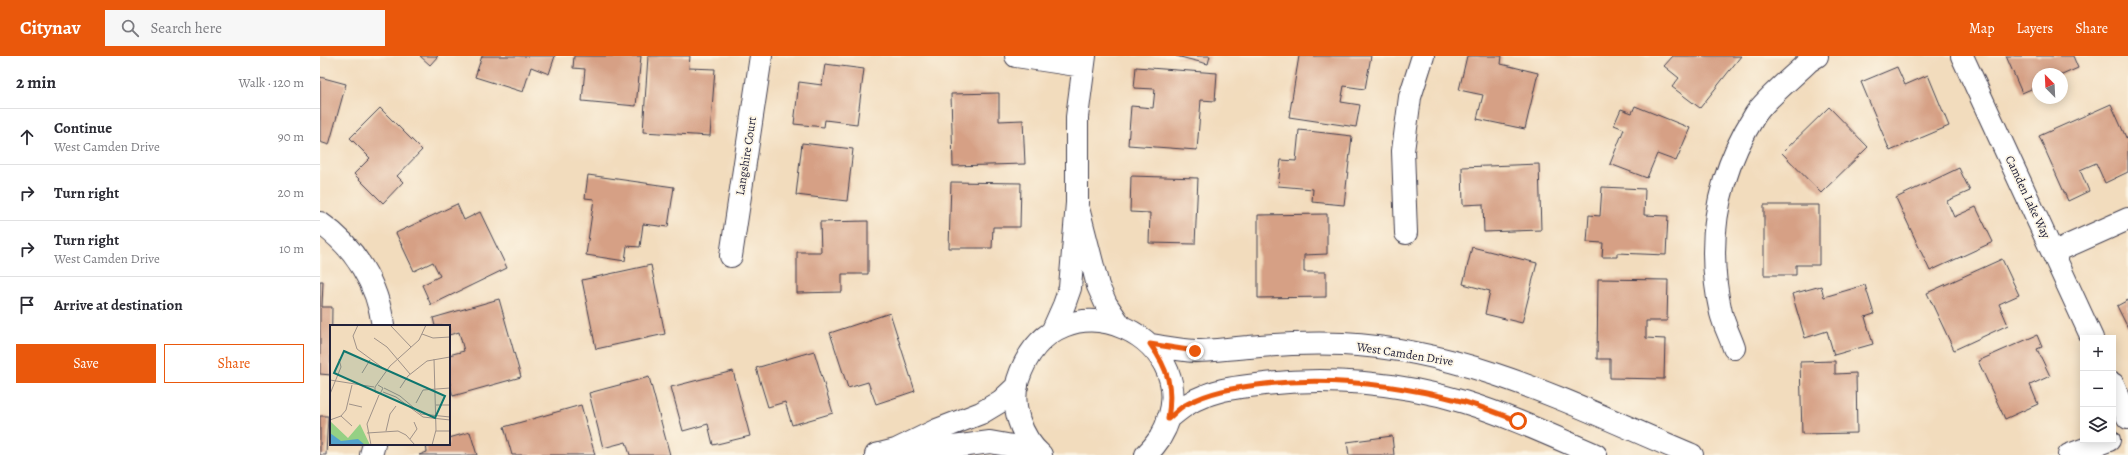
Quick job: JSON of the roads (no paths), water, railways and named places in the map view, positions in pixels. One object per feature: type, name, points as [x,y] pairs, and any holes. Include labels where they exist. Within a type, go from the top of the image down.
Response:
[{"type":"street","name":"Langshire Court","points":[[731,256],[761,56]]},
{"type":"street","points":[[1016,56],[1084,61],[1077,117],[1076,203],[1070,288],[1064,306],[1052,332]]},
{"type":"street","points":[[1406,233],[1403,150],[1410,97],[1423,56]]},
{"type":"street","points":[[1734,348],[1722,314],[1714,245],[1718,203],[1727,170],[1756,114],[1809,61],[1817,56]]},
{"type":"street","name":"Camden Lake Way","points":[[1962,56],[2054,252],[2091,335]]},
{"type":"street","points":[[1076,203],[1098,286],[1106,304],[1120,325]]},
{"type":"street","points":[[2054,252],[2128,220]]},
{"type":"street","points":[[320,223],[338,235],[369,277],[382,315],[383,325]]},
{"type":"street","points":[[1038,452],[1025,436],[1018,420],[1016,403],[1017,386],[1023,365],[1035,347],[1052,332],[1073,323],[1097,320],[1120,325],[1136,333],[1150,344],[1162,361],[1169,379],[1171,399],[1168,419],[1160,439],[1146,455]]},
{"type":"street","name":"West Camden Drive","points":[[1150,344],[1195,351],[1274,345],[1343,344],[1397,350],[1456,361],[1519,381],[1568,400],[1692,455]]},
{"type":"street","points":[[1168,419],[1186,404],[1204,395],[1230,388],[1290,380],[1351,382],[1404,388],[1462,402],[1518,421],[1596,455]]},
{"type":"street","points":[[886,452],[937,430],[981,414],[1001,401],[1017,386]]},
{"type":"street","points":[[2116,391],[2128,418]]},
{"type":"street","points":[[2116,437],[2128,433]]},
{"type":"street","points":[[886,452],[939,449],[990,442],[1038,452]]},
{"type":"street","points":[[2069,455],[2101,443]]},
{"type":"street","points":[[372,455],[374,445]]}]
